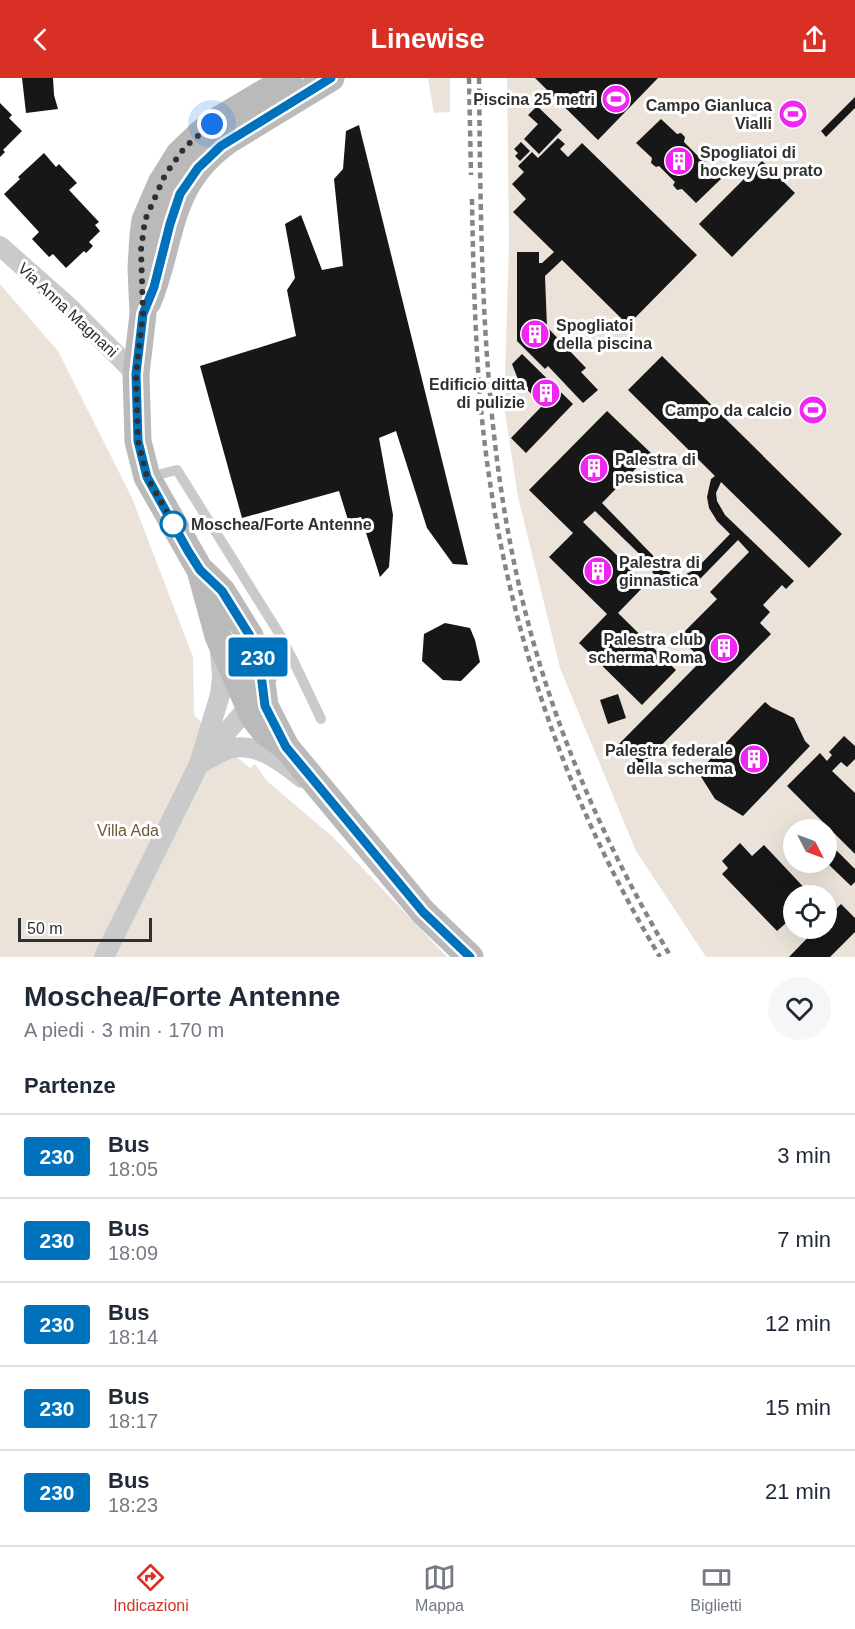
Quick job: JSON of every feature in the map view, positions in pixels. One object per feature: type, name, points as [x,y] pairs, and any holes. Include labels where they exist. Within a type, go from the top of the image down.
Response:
[{"type":"street","points":[[104,957],[199,764],[218,706],[222,669],[218,636],[200,570],[147,477],[138,441],[136,374],[143,314],[141,268],[143,235],[148,212],[165,175],[185,147],[207,128],[289,78]]},
{"type":"street","points":[[143,314],[154,287],[174,208],[186,184],[198,168],[229,140],[331,78]]},
{"type":"street","name":"Via Anna Magnani","points":[[0,246],[70,308],[136,374]]},
{"type":"street","points":[[199,764],[255,698],[260,666],[250,636],[222,591],[200,570]]},
{"type":"street","points":[[218,636],[255,698],[268,714],[286,747],[435,925],[470,957]]},
{"type":"street","points":[[199,764],[229,749],[261,751],[279,760],[327,798]]},
{"type":"lane","points":[[147,477],[177,470],[280,635],[321,719]]},
{"type":"lane","points":[[255,698],[292,660]]},
{"type":"green space","points":[[428,78],[450,78],[450,112],[434,113]]},
{"type":"green space","points":[[507,78],[855,78],[855,957],[706,957],[636,851],[560,668],[518,497],[504,406],[509,243]]},
{"type":"green space","name":"Villa Ada","points":[[0,284],[58,351],[132,498],[193,657],[194,715],[233,754],[250,768],[255,764],[267,781],[333,837],[447,957],[0,957]]},
{"type":"building","points":[[22,78],[53,78],[58,109],[26,113]]},
{"type":"building","points":[[535,78],[658,78],[598,140]]},
{"type":"building","points":[[855,97],[855,108],[826,137],[821,131]]},
{"type":"building","points":[[0,103],[12,115],[9,118],[22,131],[3,150],[5,152],[0,157]]},
{"type":"building","points":[[537,106],[562,130],[539,154],[524,139],[538,124],[528,115]]},
{"type":"building","name":"Spogliatoi di hockey su prato","points":[[661,119],[677,134],[681,133],[685,137],[684,142],[697,155],[702,153],[707,158],[705,163],[721,179],[696,203],[682,189],[677,190],[673,185],[675,182],[659,166],[656,167],[651,163],[652,158],[636,143]]},
{"type":"building","points":[[359,125],[468,565],[453,564],[427,528],[396,431],[379,438],[393,515],[389,567],[380,577],[361,517],[348,520],[339,491],[242,518],[200,366],[296,336],[287,290],[295,278],[285,224],[301,215],[322,270],[343,266],[334,179],[343,169],[346,131]]},
{"type":"building","points":[[558,138],[565,144],[560,149],[568,157],[582,143],[697,255],[628,325],[562,260],[545,276],[547,327],[586,368],[581,372],[598,390],[583,403],[548,366],[545,369],[517,341],[517,252],[539,252],[539,263],[542,263],[554,252],[513,212],[526,199],[512,184],[524,172],[518,166],[532,152],[538,158]]},
{"type":"building","points":[[521,142],[530,151],[520,161],[515,156],[518,153],[514,149]]},
{"type":"building","points":[[44,153],[56,167],[59,164],[77,183],[69,190],[99,222],[95,225],[100,231],[89,242],[93,246],[86,253],[84,251],[66,268],[53,254],[49,257],[32,239],[39,232],[4,194],[20,179],[18,177]]},
{"type":"building","points":[[762,161],[795,193],[732,257],[699,224]]},
{"type":"building","name":"Edificio ditta di pulizie","points":[[522,354],[573,404],[526,453],[511,438],[543,405],[519,382],[512,364]]},
{"type":"building","points":[[662,356],[842,534],[809,568],[721,482],[716,493],[717,501],[725,515],[794,581],[786,589],[782,585],[763,605],[770,612],[760,623],[771,634],[641,766],[619,744],[702,660],[679,637],[717,599],[710,592],[749,552],[738,540],[701,578],[693,583],[681,585],[670,583],[661,575],[658,578],[652,572],[655,569],[595,511],[583,522],[646,584],[618,613],[676,670],[642,705],[579,643],[607,614],[549,557],[573,533],[529,490],[607,411],[651,453],[602,503],[669,572],[678,575],[696,569],[730,534],[717,521],[709,508],[707,497],[711,479],[715,476],[628,390]]},
{"type":"building","points":[[445,623],[470,628],[475,640],[480,662],[461,681],[443,680],[422,661],[424,634]]},
{"type":"building","points":[[618,694],[626,718],[608,724],[600,700]]},
{"type":"building","name":"Palestra federale della scherma","points":[[765,702],[794,718],[805,741],[810,746],[743,816],[715,799],[698,772]]},
{"type":"building","points":[[844,736],[855,746],[855,759],[847,767],[841,762],[832,771],[855,793],[855,854],[837,836],[837,819],[820,819],[787,786],[820,753],[827,761],[832,755],[829,752]]},
{"type":"building","points":[[740,843],[752,856],[764,845],[783,865],[783,873],[790,873],[802,885],[783,885],[783,926],[777,931],[722,874],[728,868],[722,861]]},
{"type":"building","points":[[837,851],[855,869],[855,882],[851,886],[837,873]]},
{"type":"building","points":[[841,904],[855,918],[855,932],[830,957],[789,957],[806,939],[837,939],[837,908]]},
{"type":"railway","points":[[469,78],[471,175]]},
{"type":"railway","points":[[479,78],[483,272],[491,402],[498,466],[521,594],[548,689],[582,782],[624,871],[671,957]]},
{"type":"railway","points":[[472,199],[480,398],[488,472],[517,617],[562,757],[591,826],[623,892],[660,957]]},
{"type":"bus line","name":"230","points":[[331,78],[221,146],[198,168],[180,194],[174,208],[154,287],[143,314],[136,374],[139,452],[147,477],[188,551],[200,570],[222,591],[250,636],[260,666],[265,706],[286,747],[423,912],[470,957]]},
{"type":"place","name":"Piscina 25 metri","points":[[616,99]]},
{"type":"place","name":"Campo Gianluca Vialli","points":[[793,114]]},
{"type":"place","name":"Spogliatoi di hockey su prato","points":[[679,161]]},
{"type":"place","name":"Spogliatoi della piscina","points":[[535,334]]},
{"type":"place","name":"Edificio ditta di pulizie","points":[[546,393]]},
{"type":"place","name":"Campo da calcio","points":[[813,410]]},
{"type":"place","name":"Palestra di pesistica","points":[[594,468]]},
{"type":"place","name":"Moschea/Forte Antenne","points":[[173,524]]},
{"type":"place","name":"Palestra di ginnastica","points":[[598,571]]},
{"type":"place","name":"Palestra club scherma Roma","points":[[724,648]]},
{"type":"place","name":"Palestra federale della scherma","points":[[754,759]]},
{"type":"route","points":[[173,524],[178,532],[147,477],[139,452],[136,374],[143,314],[141,250],[145,220],[165,175],[185,147],[212,124]]}]
